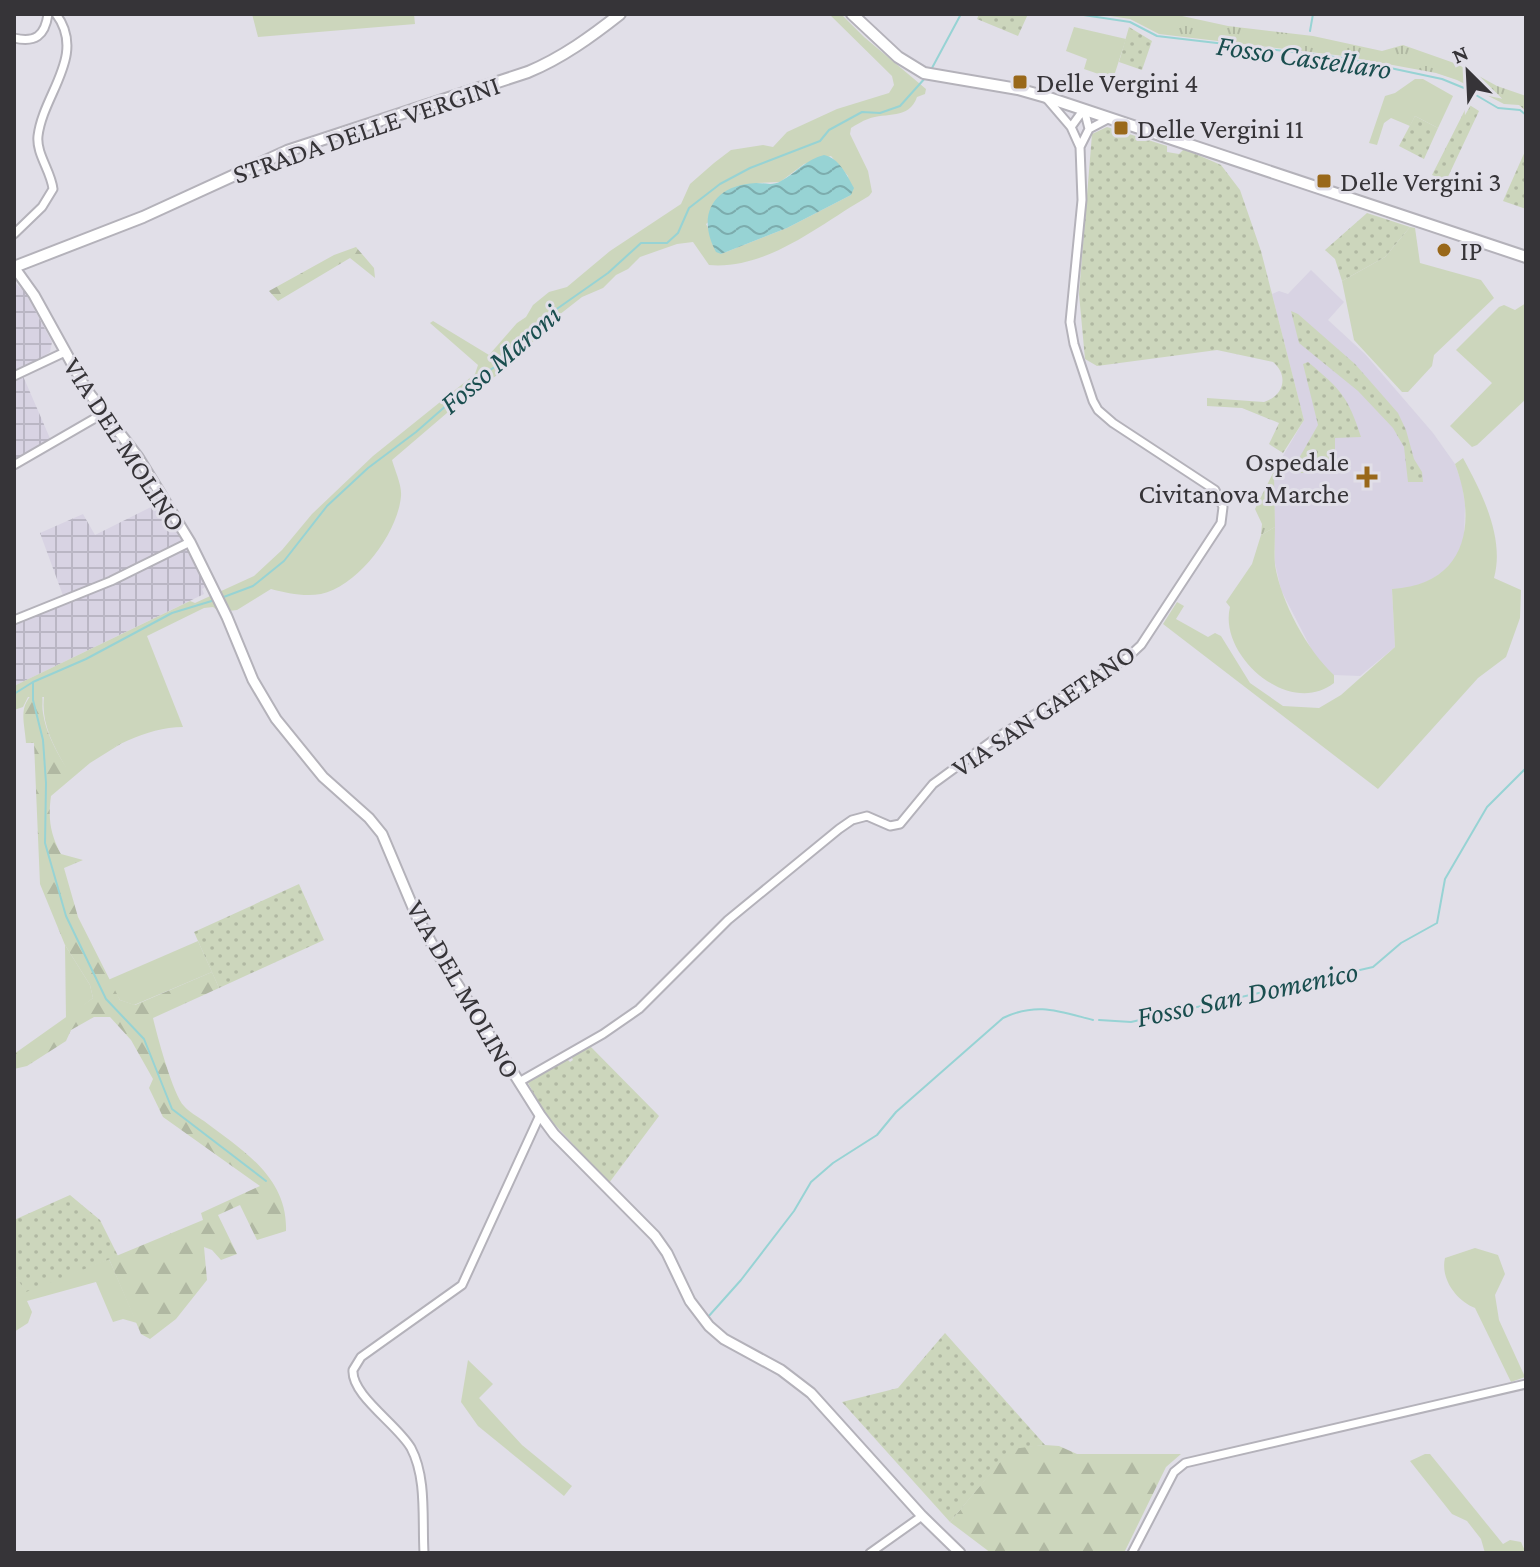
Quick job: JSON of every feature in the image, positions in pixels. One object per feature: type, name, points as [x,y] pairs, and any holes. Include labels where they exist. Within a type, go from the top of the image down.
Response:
[{"type":"main road","name":"STRADA DELLE VERGINI","points":[[14,267],[143,217],[287,151],[537,68],[582,42],[620,14]]},
{"type":"main road","points":[[852,14],[898,57],[934,77],[994,85],[1046,97],[1526,257]]},
{"type":"street","points":[[14,38],[37,39],[45,28],[48,14]]},
{"type":"street","points":[[14,234],[42,207],[53,189],[37,141],[68,54],[67,35],[56,14]]},
{"type":"street","name":"VIA SAN GAETANO","points":[[519,1082],[603,1034],[639,1009],[728,920],[839,829],[852,820],[867,816],[890,826],[900,824],[933,784],[1005,733],[1127,658],[1141,645],[1221,523],[1223,507],[1215,490],[1113,423],[1093,401],[1070,322],[1082,200],[1080,147],[1071,127],[1046,97]]},
{"type":"street","points":[[1071,127],[1084,109]]},
{"type":"street","points":[[1084,109],[1089,129],[1110,118]]},
{"type":"street","name":"VIA SAN GAETANO","points":[[1080,147],[1089,129]]},
{"type":"street","name":"VIA DEL MOLINO","points":[[14,267],[34,295],[86,389],[138,457],[190,542],[212,584],[253,680],[276,719],[323,777],[369,818],[382,834],[417,917],[433,946],[540,1115],[554,1134],[655,1236],[667,1253],[690,1301],[709,1326],[734,1346],[772,1365],[811,1393],[922,1516],[960,1553]]},
{"type":"street","points":[[14,376],[65,352]]},
{"type":"street","points":[[14,465],[104,413]]},
{"type":"street","points":[[14,620],[111,581],[190,542]]},
{"type":"street","points":[[424,1553],[416,1460],[399,1431],[357,1385],[353,1370],[361,1357],[462,1285],[540,1115]]},
{"type":"street","points":[[1132,1553],[1174,1472],[1185,1463],[1526,1384]]},
{"type":"street","points":[[870,1553],[922,1516]]},
{"type":"shaded area","name":"Ospedale Civitanova Marche","points":[[1311,270],[1344,302],[1328,320],[1365,354],[1433,433],[1455,464],[1465,505],[1464,539],[1458,553],[1448,568],[1432,579],[1412,588],[1392,589],[1395,647],[1360,676],[1334,675],[1317,660],[1281,590],[1275,563],[1274,471],[1304,420],[1272,294],[1279,291],[1288,294]]},
{"type":"shaded area","points":[[14,282],[25,292],[52,342],[50,352],[20,369],[52,443],[14,465]]},
{"type":"shaded area","points":[[161,502],[207,586],[202,589],[204,594],[14,686],[14,620],[65,601],[40,533],[83,514],[95,535]]},
{"type":"green space","points":[[252,14],[414,14],[415,24],[258,37]]},
{"type":"green space","points":[[829,14],[841,14],[926,89],[925,94],[917,97],[903,112],[868,119],[851,128],[850,134],[868,171],[872,192],[869,196],[793,243],[752,260],[731,265],[709,265],[693,242],[677,244],[640,257],[603,288],[582,297],[559,315],[504,371],[475,389],[392,460],[401,492],[398,511],[374,556],[349,581],[315,595],[271,589],[237,610],[220,612],[213,607],[204,608],[147,636],[183,727],[152,732],[66,768],[46,725],[44,697],[28,697],[23,707],[14,710],[14,686],[190,601],[195,603],[254,576],[282,550],[312,514],[373,456],[475,374],[478,365],[430,323],[433,321],[489,355],[526,317],[533,305],[549,292],[567,287],[610,251],[681,204],[690,184],[731,150],[763,145],[773,147],[787,132],[837,109],[889,93],[894,85],[892,76]],"holes":[[[831,156],[848,176],[851,195],[787,228],[721,254],[706,224],[757,183],[780,182],[804,164]]]},
{"type":"green space","points":[[979,14],[1028,14],[1018,36],[977,19]]},
{"type":"green space","points":[[1097,14],[1173,14],[1228,26],[1313,36],[1382,51],[1403,45],[1457,64],[1497,86],[1526,96],[1526,111],[1519,105],[1504,104],[1436,73],[1344,56],[1159,34],[1130,19]]},
{"type":"green space","points":[[1074,27],[1126,39],[1113,79],[1084,69],[1087,59],[1066,51]]},
{"type":"green space","points":[[1129,27],[1152,41],[1142,70],[1119,62]]},
{"type":"green space","points":[[1415,79],[1423,79],[1453,96],[1438,128],[1415,116],[1410,126],[1391,118],[1384,123],[1377,145],[1369,143],[1385,96]]},
{"type":"green space","points":[[1468,104],[1479,111],[1446,181],[1432,175]]},
{"type":"green space","points":[[1415,116],[1438,128],[1424,159],[1399,146]]},
{"type":"green space","points":[[1107,127],[1167,146],[1167,152],[1179,154],[1184,149],[1221,165],[1240,190],[1261,251],[1304,420],[1283,453],[1269,444],[1279,423],[1242,408],[1207,406],[1207,398],[1264,402],[1271,399],[1282,385],[1281,373],[1273,362],[1217,350],[1097,366],[1085,359],[1079,294],[1092,134]]},
{"type":"green space","points":[[1526,149],[1526,209],[1503,201]]},
{"type":"green space","points":[[1367,213],[1410,227],[1385,257],[1342,281],[1335,259],[1325,250]]},
{"type":"green space","points":[[1410,227],[1415,228],[1420,263],[1481,280],[1494,298],[1434,355],[1432,366],[1408,392],[1402,392],[1354,340],[1342,281],[1385,257]]},
{"type":"green space","points":[[356,247],[374,268],[375,278],[350,258],[278,301],[269,291],[334,255]]},
{"type":"green space","points":[[1526,303],[1526,399],[1472,447],[1450,426],[1492,383],[1456,350],[1499,307],[1504,305],[1515,310]]},
{"type":"green space","points":[[1291,311],[1355,364],[1398,413],[1414,459],[1422,472],[1423,482],[1408,482],[1404,447],[1393,428],[1358,391],[1299,343]]},
{"type":"green space","points":[[1308,362],[1342,394],[1361,437],[1335,438],[1335,472],[1301,473],[1294,467],[1318,425],[1303,364]]},
{"type":"green space","points":[[1463,458],[1490,516],[1496,547],[1494,578],[1521,590],[1520,618],[1506,657],[1478,678],[1378,789],[1163,624],[1177,602],[1184,606],[1176,619],[1208,637],[1215,633],[1221,636],[1250,683],[1283,706],[1319,708],[1341,695],[1395,647],[1392,589],[1417,585],[1451,564],[1460,548],[1465,529],[1462,486],[1455,464]]},
{"type":"green space","points":[[1274,471],[1275,527],[1261,535],[1262,524],[1255,509]]},
{"type":"green space","points":[[1275,527],[1275,565],[1283,594],[1305,639],[1334,675],[1334,683],[1316,692],[1297,693],[1278,687],[1261,676],[1235,644],[1229,625],[1230,607],[1226,602],[1252,564],[1261,535]]},
{"type":"green space","points":[[39,688],[46,728],[66,767],[122,743],[90,763],[51,796],[51,826],[57,847],[61,854],[83,860],[64,868],[78,917],[120,1000],[135,1005],[212,972],[219,988],[153,1018],[162,1050],[175,1090],[184,1106],[260,1167],[271,1180],[285,1212],[286,1231],[257,1240],[240,1205],[218,1215],[237,1254],[221,1260],[212,1250],[204,1247],[207,1280],[176,1319],[150,1339],[141,1334],[109,1259],[203,1220],[201,1213],[260,1186],[163,1117],[149,1088],[153,1079],[131,1040],[110,1017],[94,1017],[71,1030],[66,1041],[27,1066],[14,1069],[14,1054],[93,998],[90,985],[65,945],[40,884],[34,743],[26,743],[23,719],[27,700]]},
{"type":"green space","points":[[299,884],[324,940],[219,988],[194,932]]},
{"type":"green space","points":[[198,941],[212,972],[134,1005],[120,1000],[108,980]]},
{"type":"green space","points":[[65,945],[90,985],[93,998],[66,1019]]},
{"type":"green space","points":[[588,1044],[659,1116],[609,1183],[545,1114],[527,1081],[566,1058],[570,1062],[573,1060],[570,1054]]},
{"type":"green space","points":[[70,1195],[100,1220],[118,1256],[26,1292],[14,1274],[14,1220]]},
{"type":"green space","points":[[1475,1248],[1498,1255],[1505,1274],[1495,1295],[1499,1320],[1525,1377],[1511,1382],[1475,1308],[1456,1295],[1445,1274],[1445,1258]]},
{"type":"green space","points":[[109,1259],[137,1323],[123,1319],[113,1322],[96,1282],[27,1301],[32,1312],[28,1323],[14,1332],[14,1274],[26,1291]]},
{"type":"green space","points":[[945,1333],[1045,1445],[1011,1449],[950,1522],[842,1402],[898,1388]]},
{"type":"green space","points":[[468,1360],[493,1384],[479,1398],[522,1445],[572,1486],[564,1496],[478,1426],[461,1402]]},
{"type":"green space","points":[[1059,1446],[1077,1454],[1181,1454],[1166,1467],[1124,1553],[991,1553],[950,1522],[1011,1448]]},
{"type":"green space","points":[[1430,1454],[1503,1544],[1510,1540],[1521,1542],[1526,1553],[1485,1553],[1481,1539],[1467,1521],[1452,1514],[1410,1461]]},
{"type":"water","points":[[824,155],[838,163],[845,173],[854,188],[851,195],[787,228],[721,254],[716,252],[708,226],[712,204],[719,196],[741,185],[778,183]]},
{"type":"waterway","name":"Fosso Maroni","points":[[932,68],[961,14]]},
{"type":"waterway","name":"Fosso Castellaro","points":[[1077,14],[1130,22],[1157,36],[1343,58],[1442,79],[1498,108],[1520,110],[1526,115]]},
{"type":"waterway","points":[[1310,31],[1313,14]]},
{"type":"waterway","name":"Fosso Maroni","points":[[221,598],[253,586],[284,561],[327,506],[368,468],[416,432],[479,377],[512,356],[551,313],[608,273],[641,243],[667,243],[678,233],[689,208],[720,184],[750,168],[820,141],[829,130],[862,112],[880,113],[900,106],[926,77]]},
{"type":"waterway","name":"Fosso Maroni","points":[[14,694],[172,613],[215,600]]},
{"type":"waterway","points":[[33,683],[33,700],[43,740],[45,843],[66,916],[106,999],[144,1039],[172,1109],[266,1181]]},
{"type":"waterway","name":"Fosso San Domenico","points":[[1099,1020],[1131,1022],[1373,967],[1401,943],[1437,923],[1445,879],[1487,807],[1526,768]]},
{"type":"waterway","name":"Fosso San Domenico","points":[[708,1317],[794,1211],[811,1182],[833,1163],[877,1135],[896,1112],[1003,1018],[1037,1009],[1093,1020]]},
{"type":"place","name":"Delle Vergini 4","points":[[1020,82]]},
{"type":"place","name":"Delle Vergini 11","points":[[1121,128]]},
{"type":"place","name":"Delle Vergini 3","points":[[1324,181]]},
{"type":"place","name":"IP","points":[[1444,250]]},
{"type":"place","name":"Ospedale Civitanova Marche","points":[[1367,477]]}]
